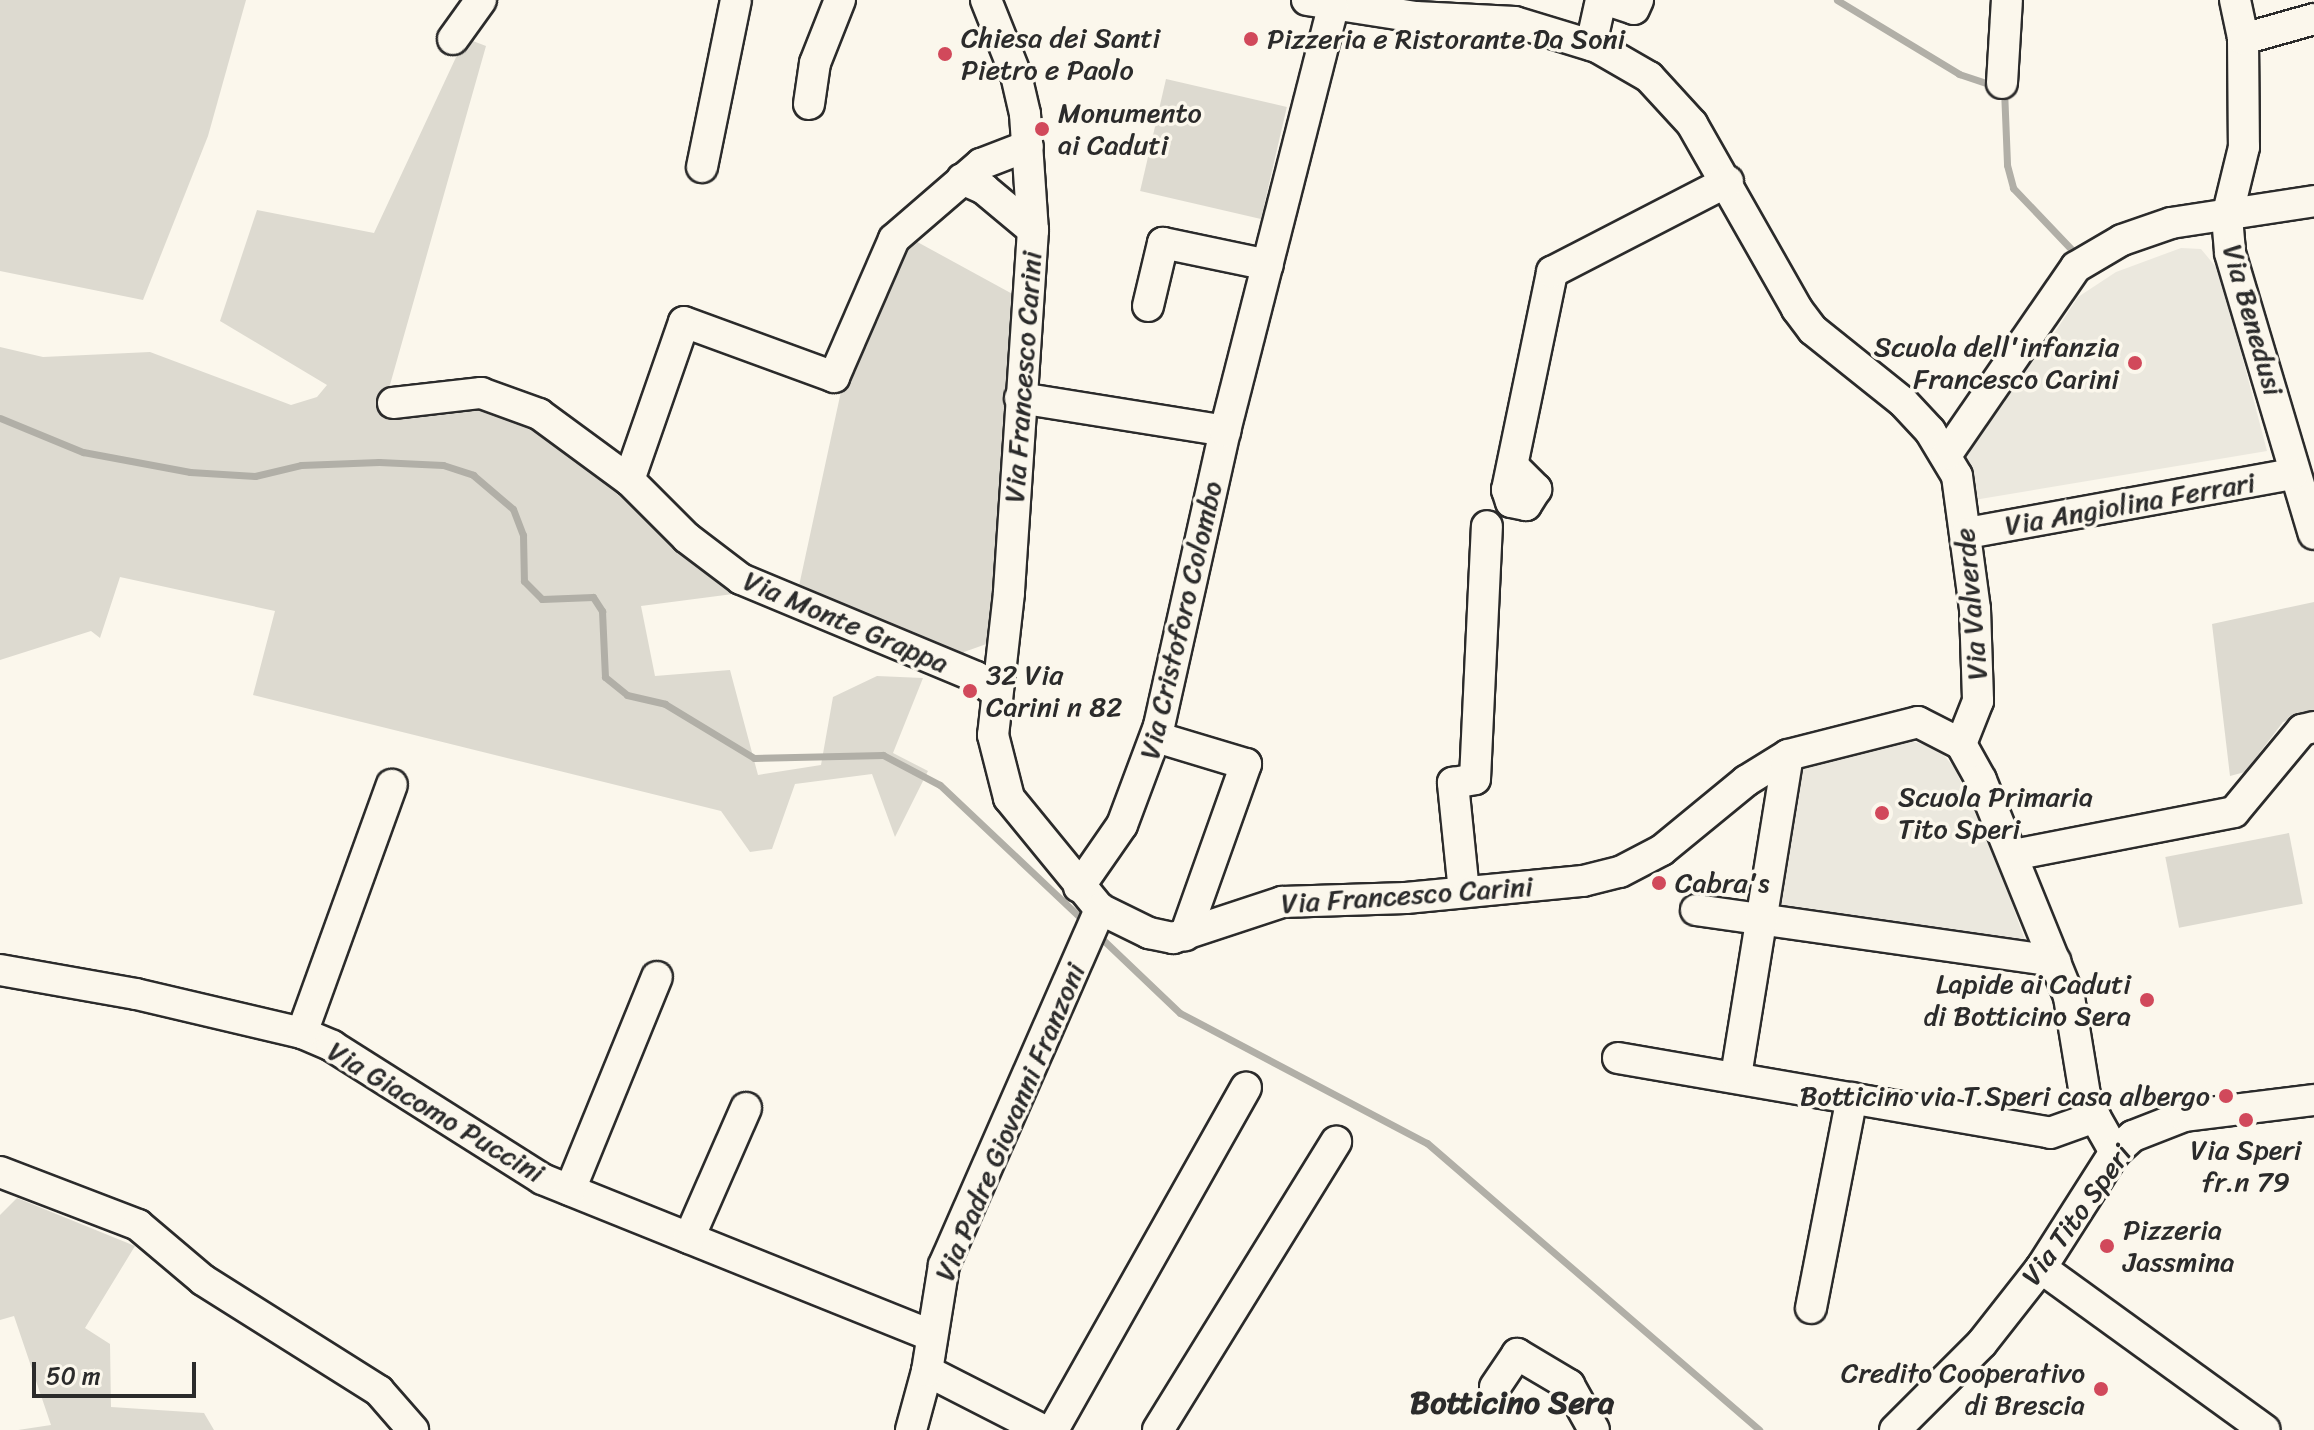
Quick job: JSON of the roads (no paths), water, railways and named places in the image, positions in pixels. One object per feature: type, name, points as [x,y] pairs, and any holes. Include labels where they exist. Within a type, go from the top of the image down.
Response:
[{"type":"street","points":[[453,39],[481,0]]},
{"type":"street","points":[[702,167],[736,0]]},
{"type":"street","points":[[809,104],[815,63],[840,0]]},
{"type":"street","name":"Via Francesco Carini","points":[[986,0],[1016,75],[1028,146],[1033,230],[1009,593],[993,735],[1009,798],[1098,913],[1149,933],[1185,935],[1282,902],[1464,892],[1620,872],[1662,850],[1746,781],[1788,755],[1918,722],[1961,744]]},
{"type":"street","points":[[1591,45],[1604,0],[1634,9],[1638,0]]},
{"type":"street","points":[[2002,83],[2007,0]]},
{"type":"street","name":"Via Benedusi","points":[[2235,0],[2243,39],[2244,147],[2227,217],[2230,253],[2298,456],[2314,534]]},
{"type":"street","name":"Via Valverde","points":[[1320,4],[1517,11],[1591,45],[1649,77],[1692,124],[1813,330],[1903,402],[1947,454],[1957,476],[1967,533],[1978,701],[1961,744]]},
{"type":"street","name":"Via Cristoforo Colombo","points":[[1079,887],[1122,825],[1156,737],[1225,431],[1268,265],[1320,4]]},
{"type":"street","points":[[2243,39],[2314,19]]},
{"type":"street","points":[[629,480],[684,322],[834,377],[894,239],[981,164],[1028,146]]},
{"type":"street","points":[[962,179],[984,189],[1033,230]]},
{"type":"street","points":[[1513,466],[1552,272],[1728,181]]},
{"type":"street","points":[[1947,454],[2076,267],[2122,240],[2171,223],[2227,217],[2314,201]]},
{"type":"street","points":[[1148,306],[1163,243],[1268,265]]},
{"type":"street","name":"Via Monte Grappa","points":[[393,403],[481,393],[539,414],[629,480],[687,538],[741,579],[976,677],[997,693]]},
{"type":"street","points":[[1020,398],[1225,431]]},
{"type":"street","name":"Via Angiolina Ferrari","points":[[1967,533],[2298,456]]},
{"type":"street","points":[[1464,892],[1453,783],[1475,779],[1487,526]]},
{"type":"street","points":[[2013,855],[2234,812],[2302,730],[2314,727]]},
{"type":"street","points":[[1156,737],[1246,764],[1185,935]]},
{"type":"street","points":[[1961,744],[2013,855],[2055,961],[2074,1016],[2082,1083],[2095,1117],[2124,1144]]},
{"type":"street","points":[[1736,1076],[1788,755]]},
{"type":"street","name":"Via Giacomo Puccini","points":[[302,1033],[392,785]]},
{"type":"street","points":[[1696,910],[2055,961]]},
{"type":"street","name":"Via Padre Giovanni Franzoni","points":[[911,1430],[927,1371],[930,1335],[944,1265],[1098,913]]},
{"type":"street","name":"Via Giacomo Puccini","points":[[0,970],[136,994],[302,1033],[332,1046],[542,1179],[930,1335]]},
{"type":"street","name":"Via Giacomo Puccini","points":[[570,1190],[657,977]]},
{"type":"street","points":[[1618,1058],[1736,1076],[2050,1133],[2095,1117]]},
{"type":"street","points":[[2082,1083],[2124,1144]]},
{"type":"street","points":[[1053,1430],[1246,1088]]},
{"type":"street","points":[[1811,1308],[1852,1098]]},
{"type":"street","name":"Via Tito Speri","points":[[1914,1425],[2041,1268],[2124,1144],[2184,1116],[2314,1100]]},
{"type":"street","points":[[689,1238],[746,1108]]},
{"type":"street","points":[[1158,1430],[1336,1142]]},
{"type":"street","points":[[0,1172],[138,1225],[203,1280],[379,1391],[413,1430]]},
{"type":"street","points":[[2041,1268],[2265,1430]]},
{"type":"street","points":[[1495,1387],[1517,1354],[1569,1385],[1594,1430]]},
{"type":"street","points":[[927,1371],[1043,1430]]},
{"type":"waterway","points":[[1837,0],[1959,74],[2004,89],[2007,165],[2013,188],[2073,251]]},
{"type":"waterway","points":[[0,418],[83,452],[190,472],[255,476],[301,465],[379,462],[443,465],[473,475],[513,509],[523,535],[524,581],[542,599],[593,597],[602,611],[605,677],[627,695],[665,704],[754,758],[883,755],[940,785],[1087,924]]},
{"type":"waterway","points":[[1098,935],[1180,1013],[1427,1143],[1759,1430]]},
{"type":"place","name":"Pizzeria e Ristorante Da Soni","points":[[1251,39]]},
{"type":"place","name":"Chiesa dei Santi Pietro e Paolo","points":[[945,54]]},
{"type":"place","name":"Monumento ai Caduti","points":[[1042,129]]},
{"type":"place","name":"Scuola dell'infanzia Francesco Carini","points":[[2135,363]]},
{"type":"place","name":"32 Via Carini n 82","points":[[970,691]]},
{"type":"place","name":"Scuola Primaria Tito Speri","points":[[1882,813]]},
{"type":"place","name":"Cabra's","points":[[1659,883]]},
{"type":"place","name":"Lapide ai Caduti di Botticino Sera","points":[[2147,1000]]},
{"type":"place","name":"Botticino via T.Speri casa albergo","points":[[2226,1096]]},
{"type":"place","name":"Via Speri fr.n 79","points":[[2246,1120]]},
{"type":"place","name":"Pizzeria Jassmina","points":[[2107,1246]]},
{"type":"place","name":"Credito Cooperativo di Brescia","points":[[2101,1389]]},
{"type":"district","name":"Botticino Sera","points":[[1512,1403]]}]
